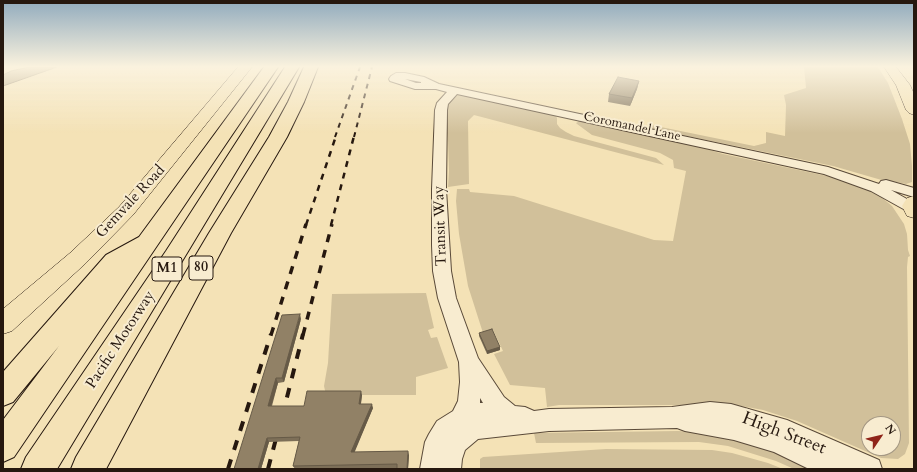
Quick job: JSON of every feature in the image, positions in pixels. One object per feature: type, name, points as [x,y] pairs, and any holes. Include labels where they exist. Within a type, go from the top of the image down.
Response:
[{"type":"highway","name":"M1","points":[[3,446],[151,239],[256,89]]},
{"type":"highway","name":"Pacific Motorway","points":[[38,469],[174,257],[278,89]]},
{"type":"highway","name":"80","points":[[88,469],[224,226],[278,138],[302,89]]},
{"type":"highway","points":[[3,393],[114,261],[151,239]]},
{"type":"main road","name":"Gemvale Road","points":[[3,324],[78,258],[126,211],[227,89]]},
{"type":"main road","points":[[905,89],[914,110]]},
{"type":"street","name":"Coromandel Lane","points":[[450,89],[828,171],[876,188],[914,204]]},
{"type":"street","name":"Transit Way","points":[[455,90],[443,103],[441,110],[439,189],[442,271],[447,298],[469,362],[496,404],[510,415]]},
{"type":"street","name":"Transit Way","points":[[461,418],[469,403],[469,362]]},
{"type":"street","name":"High Street","points":[[549,420],[672,418],[710,412],[731,414],[755,420],[796,436],[870,469]]},
{"type":"street","points":[[432,469],[437,442],[445,429],[461,418],[477,413],[510,415],[549,420]]},
{"type":"street","name":"High Street","points":[[672,418],[734,429],[778,442],[835,469]]},
{"type":"street","points":[[449,469],[450,459],[456,443],[468,432],[478,428],[549,420]]},
{"type":"shaded area","points":[[803,89],[890,89],[910,144],[912,182],[906,184],[885,181],[833,166],[653,129],[651,127],[651,125],[754,146],[766,143],[766,132],[785,136],[786,105],[784,95]]},
{"type":"shaded area","points":[[461,94],[555,115],[557,118],[557,124],[560,128],[574,136],[656,158],[664,165],[474,115],[468,121],[469,184],[448,187],[449,171],[447,110],[449,103],[455,96]]},
{"type":"shaded area","points":[[579,121],[584,121],[693,145],[723,154],[846,180],[875,192],[892,206],[904,224],[910,256],[908,257],[907,267],[909,443],[905,454],[898,459],[881,458],[876,456],[901,456],[901,416],[861,416],[861,449],[797,421],[763,410],[736,405],[559,405],[547,407],[545,388],[510,385],[494,354],[503,351],[493,330],[483,333],[468,286],[459,234],[456,201],[457,189],[469,189],[470,192],[514,196],[654,240],[673,241],[686,171],[674,168],[673,160],[660,153],[592,135],[576,123]]},
{"type":"shaded area","points":[[426,293],[434,328],[428,330],[431,338],[437,337],[448,368],[416,377],[416,395],[326,395],[324,386],[328,363],[332,294]]},
{"type":"shaded area","points":[[678,431],[713,433],[745,439],[817,469],[794,469],[776,461],[728,446],[699,442],[536,443],[534,433]]},
{"type":"shaded area","points":[[606,449],[712,450],[732,453],[768,463],[783,469],[480,469],[480,459],[483,457]]},
{"type":"building","points":[[612,89],[636,89],[632,98],[609,94]]},
{"type":"building","points":[[300,314],[282,378],[276,378],[268,406],[304,406],[307,391],[361,391],[359,404],[372,404],[351,452],[408,451],[407,469],[397,469],[397,464],[293,466],[300,437],[267,438],[258,469],[234,469],[282,315]]},
{"type":"building","points":[[492,329],[500,347],[487,351],[479,333]]},
{"type":"railway","points":[[335,137],[352,89]]},
{"type":"railway","points":[[354,137],[366,89]]},
{"type":"railway","points":[[306,225],[336,136]]},
{"type":"railway","points":[[331,225],[354,136]]},
{"type":"railway","points":[[271,335],[306,224]]},
{"type":"railway","points":[[303,335],[332,224]]},
{"type":"railway","points":[[228,469],[271,334]]},
{"type":"railway","points":[[282,417],[303,334]]},
{"type":"railway","points":[[268,469],[278,431]]}]
